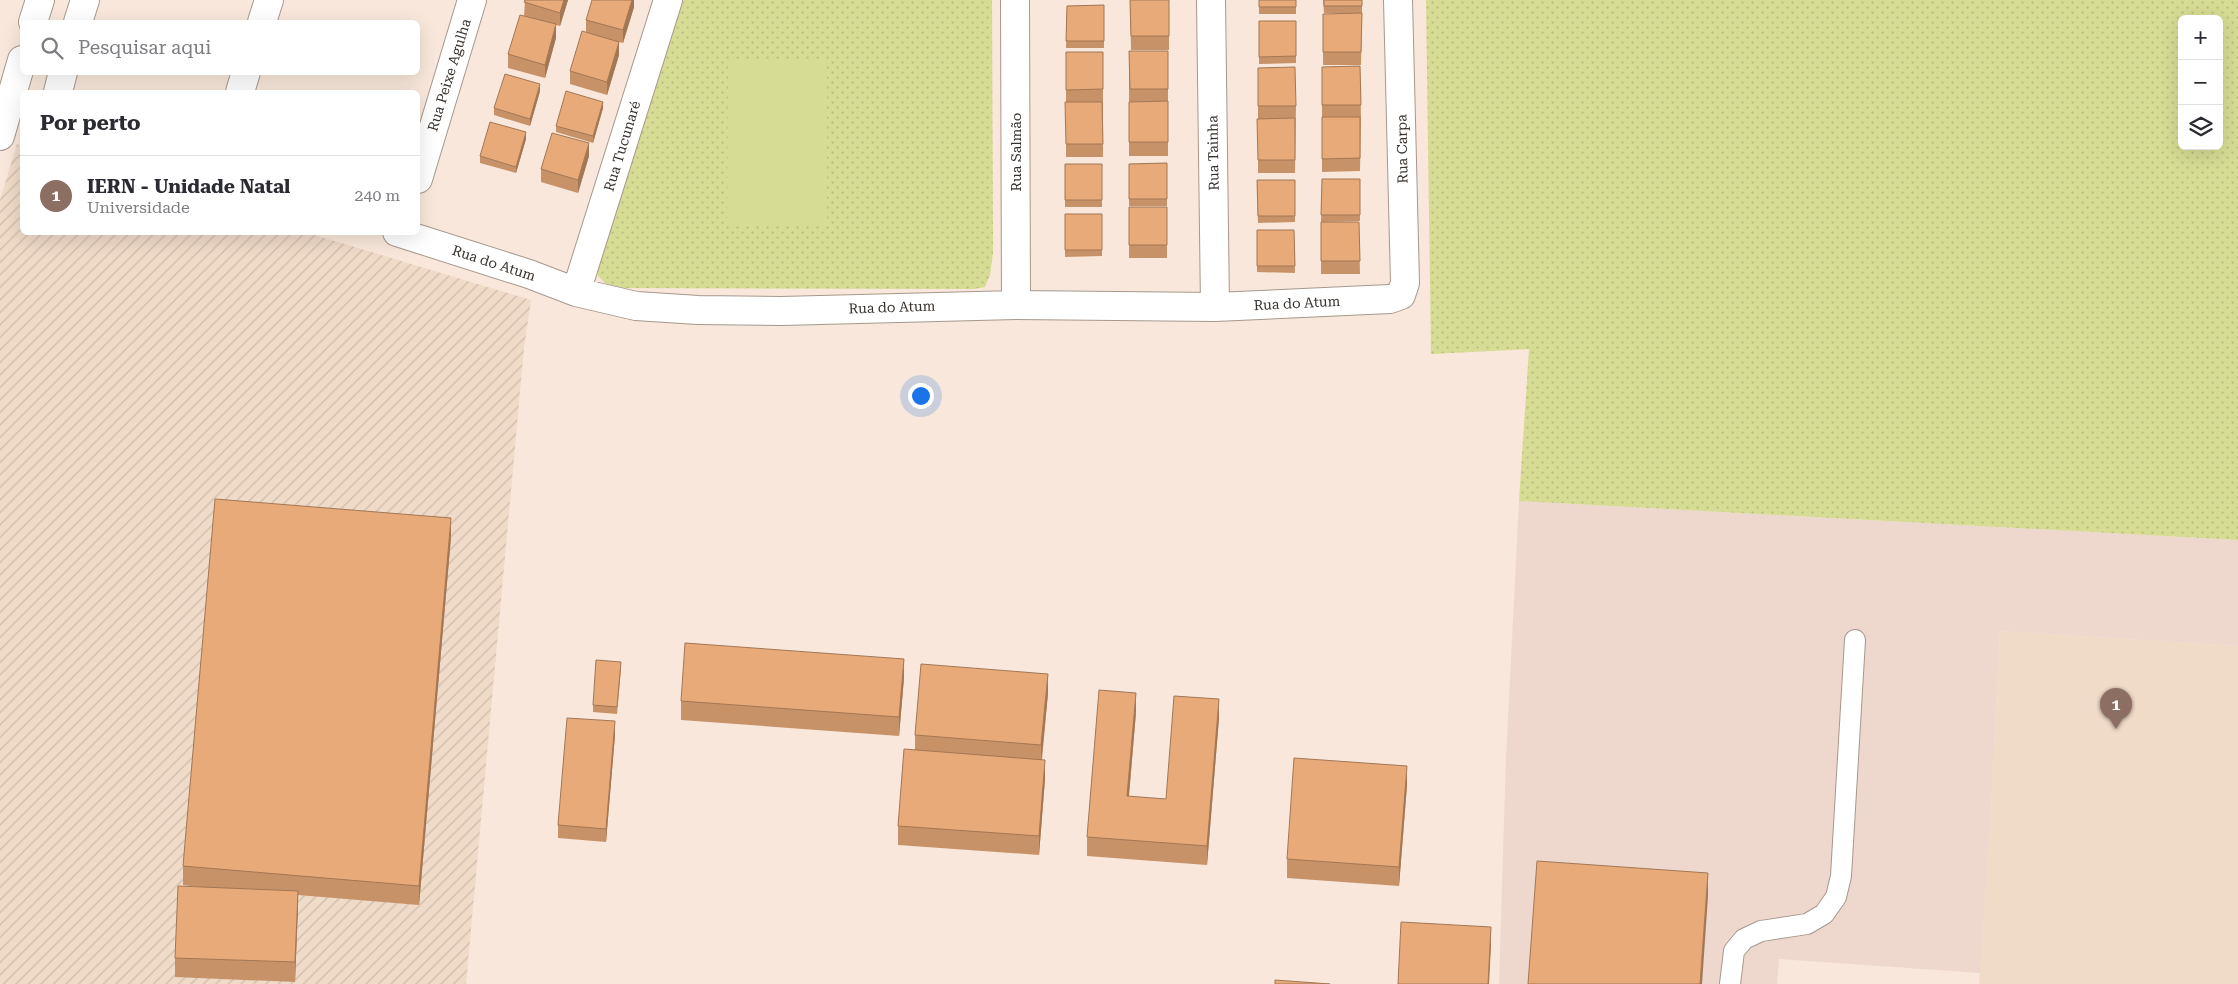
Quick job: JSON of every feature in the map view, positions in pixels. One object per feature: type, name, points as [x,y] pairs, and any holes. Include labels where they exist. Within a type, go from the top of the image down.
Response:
[{"type":"street","points":[[34,20],[40,0]]},
{"type":"street","points":[[79,20],[85,0]]},
{"type":"street","points":[[263,20],[269,0]]},
{"type":"street","name":"Rua Peixe Agulha","points":[[420,172],[472,0]]},
{"type":"street","name":"Rua Tucunaré","points":[[576,292],[668,0]]},
{"type":"street","name":"Rua Salmão","points":[[1015,0],[1016,305]]},
{"type":"street","name":"Rua Tainha","points":[[1211,0],[1215,307]]},
{"type":"street","name":"Rua Carpa","points":[[1398,0],[1405,283],[1403,291],[1398,296]]},
{"type":"street","points":[[9,127],[20,70]]},
{"type":"street","points":[[59,90],[63,75]]},
{"type":"street","points":[[241,90],[245,75]]},
{"type":"street","name":"Rua do Atum","points":[[405,235],[529,274],[576,292],[636,306],[698,310],[1016,305],[1215,307],[1390,298],[1398,296]]},
{"type":"lane","points":[[1730,984],[1734,951],[1744,939],[1761,931],[1806,924],[1824,914],[1836,898],[1841,876],[1855,640]]},
{"type":"shaded area","points":[[17,144],[20,145],[20,235],[315,235],[531,300],[524,348],[466,984],[0,984],[0,200]]},
{"type":"shaded area","points":[[1519,501],[2238,540],[2238,646],[2000,631],[1991,812],[1980,973],[1779,959],[1777,984],[1499,984],[1506,758]]},
{"type":"shaded area","points":[[2000,631],[2238,646],[2238,984],[1979,984],[1991,812]]},
{"type":"green space","points":[[678,0],[992,0],[993,253],[990,275],[985,287],[974,289],[624,288],[606,284],[598,276],[598,265]]},
{"type":"green space","points":[[1426,0],[2238,0],[2238,540],[1519,501],[1529,349],[1431,354]]},
{"type":"green space","points":[[728,59],[827,59],[827,226],[727,225]]},
{"type":"building","points":[[525,0],[564,0],[560,13],[524,2]]},
{"type":"building","points":[[592,0],[632,0],[623,30],[586,20]]},
{"type":"building","points":[[1130,0],[1169,0],[1169,36],[1131,36]]},
{"type":"building","points":[[1259,0],[1296,0],[1296,7],[1259,7]]},
{"type":"building","points":[[1324,0],[1362,0],[1362,6],[1324,6]]},
{"type":"building","points":[[1104,5],[1104,41],[1066,41],[1067,6]]},
{"type":"building","points":[[1362,13],[1361,52],[1323,52],[1323,14]]},
{"type":"building","points":[[520,15],[556,24],[545,65],[508,54]]},
{"type":"building","points":[[1259,21],[1296,21],[1296,56],[1259,57]]},
{"type":"building","points":[[582,31],[619,42],[607,82],[570,71]]},
{"type":"building","points":[[1129,51],[1168,51],[1168,89],[1130,89]]},
{"type":"building","points":[[1066,52],[1103,52],[1103,89],[1066,90]]},
{"type":"building","points":[[1360,66],[1361,105],[1322,105],[1322,67]]},
{"type":"building","points":[[1295,67],[1296,106],[1258,106],[1258,68]]},
{"type":"building","points":[[505,74],[540,84],[530,119],[494,108]]},
{"type":"building","points":[[566,91],[603,102],[593,136],[556,126]]},
{"type":"building","points":[[1168,101],[1168,142],[1129,142],[1129,102]]},
{"type":"building","points":[[1065,102],[1102,102],[1103,144],[1066,144]]},
{"type":"building","points":[[1322,117],[1360,117],[1360,158],[1322,159]]},
{"type":"building","points":[[1295,118],[1295,160],[1258,160],[1257,119]]},
{"type":"building","points":[[490,122],[526,132],[516,167],[480,156]]},
{"type":"building","points":[[552,133],[589,143],[578,180],[541,169]]},
{"type":"building","points":[[1167,163],[1167,199],[1129,199],[1129,164]]},
{"type":"building","points":[[1065,164],[1102,164],[1102,200],[1065,200]]},
{"type":"building","points":[[1322,179],[1360,179],[1360,215],[1321,215]]},
{"type":"building","points":[[1257,180],[1295,180],[1295,216],[1258,216]]},
{"type":"building","points":[[1129,207],[1167,207],[1167,245],[1129,245]]},
{"type":"building","points":[[1065,214],[1102,214],[1102,250],[1065,250]]},
{"type":"building","points":[[1321,222],[1359,222],[1360,261],[1321,261]]},
{"type":"building","points":[[1257,230],[1294,230],[1295,266],[1257,266]]},
{"type":"building","points":[[215,499],[451,518],[419,886],[183,866]]},
{"type":"building","points":[[685,643],[904,659],[899,717],[681,701]]},
{"type":"building","points":[[596,660],[621,662],[617,707],[593,705]]},
{"type":"building","points":[[921,664],[1048,674],[1041,745],[915,735]]},
{"type":"building","points":[[1099,690],[1136,693],[1127,796],[1166,799],[1174,696],[1219,699],[1207,846],[1087,837]]},
{"type":"building","points":[[567,718],[615,721],[606,829],[558,825]]},
{"type":"building","points":[[904,749],[1045,760],[1039,836],[898,826]]},
{"type":"building","points":[[1294,758],[1407,766],[1399,867],[1287,859]]},
{"type":"building","points":[[1537,861],[1708,873],[1700,984],[1528,984]]},
{"type":"building","points":[[178,886],[298,891],[295,962],[175,958]]},
{"type":"building","points":[[1401,922],[1491,927],[1488,984],[1398,984]]},
{"type":"building","points":[[1275,980],[1330,984],[1275,984]]},
{"type":"place","name":"IERN - Unidade Natal","points":[[2116,729]]}]
